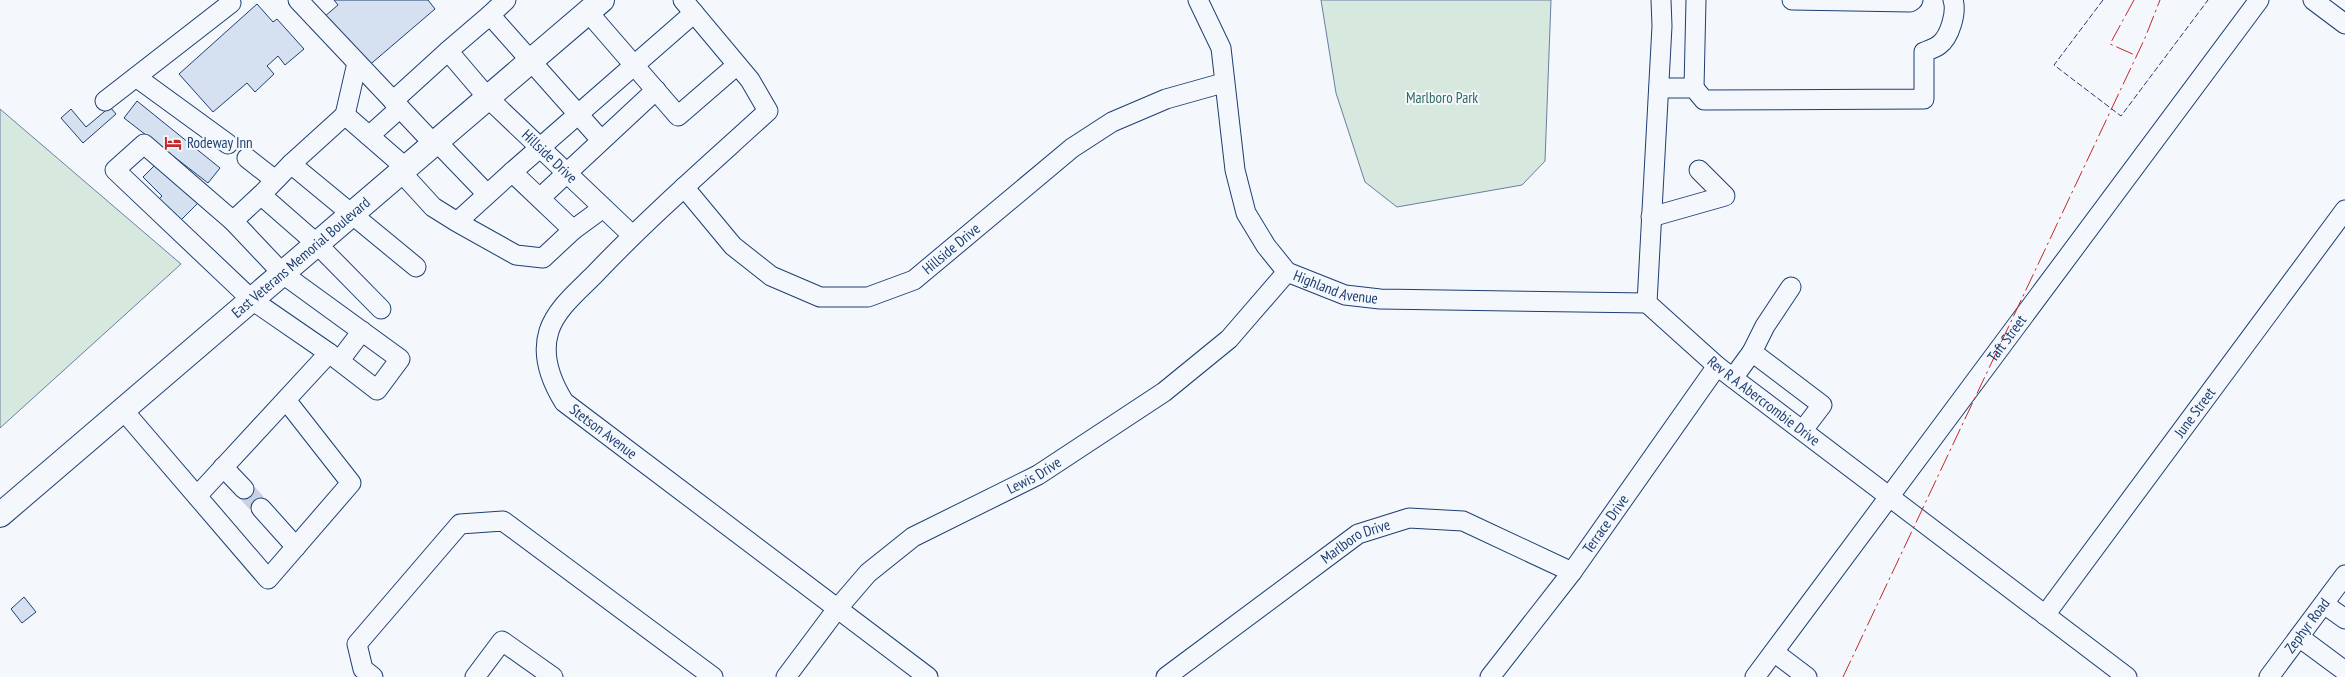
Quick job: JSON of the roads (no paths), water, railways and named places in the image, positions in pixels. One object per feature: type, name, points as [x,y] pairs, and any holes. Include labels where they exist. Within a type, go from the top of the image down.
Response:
[{"type":"main road","name":"East Veterans Memorial Boulevard","points":[[0,515],[595,6]]},
{"type":"street","points":[[298,0],[396,104],[488,194]]},
{"type":"street","points":[[369,136],[396,104],[448,51],[506,0]]},
{"type":"street","name":"Highland Avenue","points":[[1198,0],[1221,48],[1223,83],[1235,170],[1246,213],[1266,246],[1287,272],[1345,295],[1380,299],[1646,303]]},
{"type":"street","points":[[1646,303],[1659,88],[1662,26],[1661,0]]},
{"type":"street","points":[[1696,0],[1694,88],[1704,100],[1924,99],[1924,52],[1941,44],[1954,19],[1956,9],[1952,0]]},
{"type":"street","points":[[1792,0],[1910,2],[1913,0]]},
{"type":"street","name":"Taft Street","points":[[1755,677],[2260,0]]},
{"type":"street","points":[[2313,0],[2345,24]]},
{"type":"street","points":[[104,101],[231,3]]},
{"type":"street","points":[[457,222],[634,66],[689,7],[737,65],[678,116],[634,66],[595,6]]},
{"type":"street","points":[[490,15],[601,140]]},
{"type":"street","name":"Hillside Drive","points":[[448,51],[488,98],[632,235]]},
{"type":"street","points":[[233,221],[290,164],[345,114],[357,62]]},
{"type":"street","name":"Stetson Avenue","points":[[737,65],[750,80],[768,111],[632,235],[561,310],[549,331],[546,355],[551,381],[564,402],[928,677]]},
{"type":"street","points":[[136,77],[228,144]]},
{"type":"street","name":"Hillside Drive","points":[[684,187],[733,246],[771,276],[820,297],[868,297],[914,280],[1072,148],[1112,122],[1166,100],[1223,83]]},
{"type":"street","points":[[1659,88],[1694,88]]},
{"type":"street","points":[[540,198],[656,90]]},
{"type":"street","points":[[345,114],[404,170],[433,207],[516,255],[542,258],[573,230],[603,208]]},
{"type":"street","points":[[144,144],[233,221],[283,274],[400,359],[377,390],[335,356],[252,300],[115,170],[144,144]]},
{"type":"street","points":[[247,158],[275,180]]},
{"type":"street","points":[[290,164],[416,268]]},
{"type":"street","points":[[1651,217],[1725,196],[1700,170]]},
{"type":"street","points":[[512,172],[573,230]]},
{"type":"street","points":[[261,195],[317,244],[381,309]]},
{"type":"street","name":"June Street","points":[[2045,615],[2345,210]]},
{"type":"street","name":"Lewis Drive","points":[[786,677],[837,609],[868,573],[913,536],[1038,475],[1164,392],[1229,339],[1287,272]]},
{"type":"street","points":[[1733,378],[1752,352],[1765,326],[1791,287]]},
{"type":"street","name":"Rev R A Abercrombie Drive","points":[[1646,303],[1717,366],[2127,677]]},
{"type":"street","points":[[197,496],[286,400],[362,331]]},
{"type":"street","points":[[1752,352],[1822,405],[1803,430]]},
{"type":"street","name":"Terrace Drive","points":[[1490,677],[1572,572],[1717,366]]},
{"type":"street","points":[[123,410],[268,579],[352,483],[286,400]]},
{"type":"street","points":[[223,467],[244,489]]},
{"type":"street","points":[[261,508],[296,547]]},
{"type":"street","name":"Marlboro Drive","points":[[1166,677],[1358,534],[1408,518],[1463,522],[1572,572]]},
{"type":"street","points":[[374,677],[362,668],[357,644],[460,524],[503,521],[713,677]]},
{"type":"street","name":"Zephyr Road","points":[[2269,677],[2345,575]]},
{"type":"street","points":[[2324,604],[2345,619]]},
{"type":"street","points":[[2299,637],[2345,671]]},
{"type":"street","points":[[475,677],[502,641],[553,677]]},
{"type":"street","points":[[1774,652],[1807,677]]},
{"type":"tunnel","points":[[244,489],[261,508]]},
{"type":"place","name":"Rodeway Inn","points":[[173,143]]},
{"type":"park label","name":"Marlboro Park","points":[[1442,98]]}]
